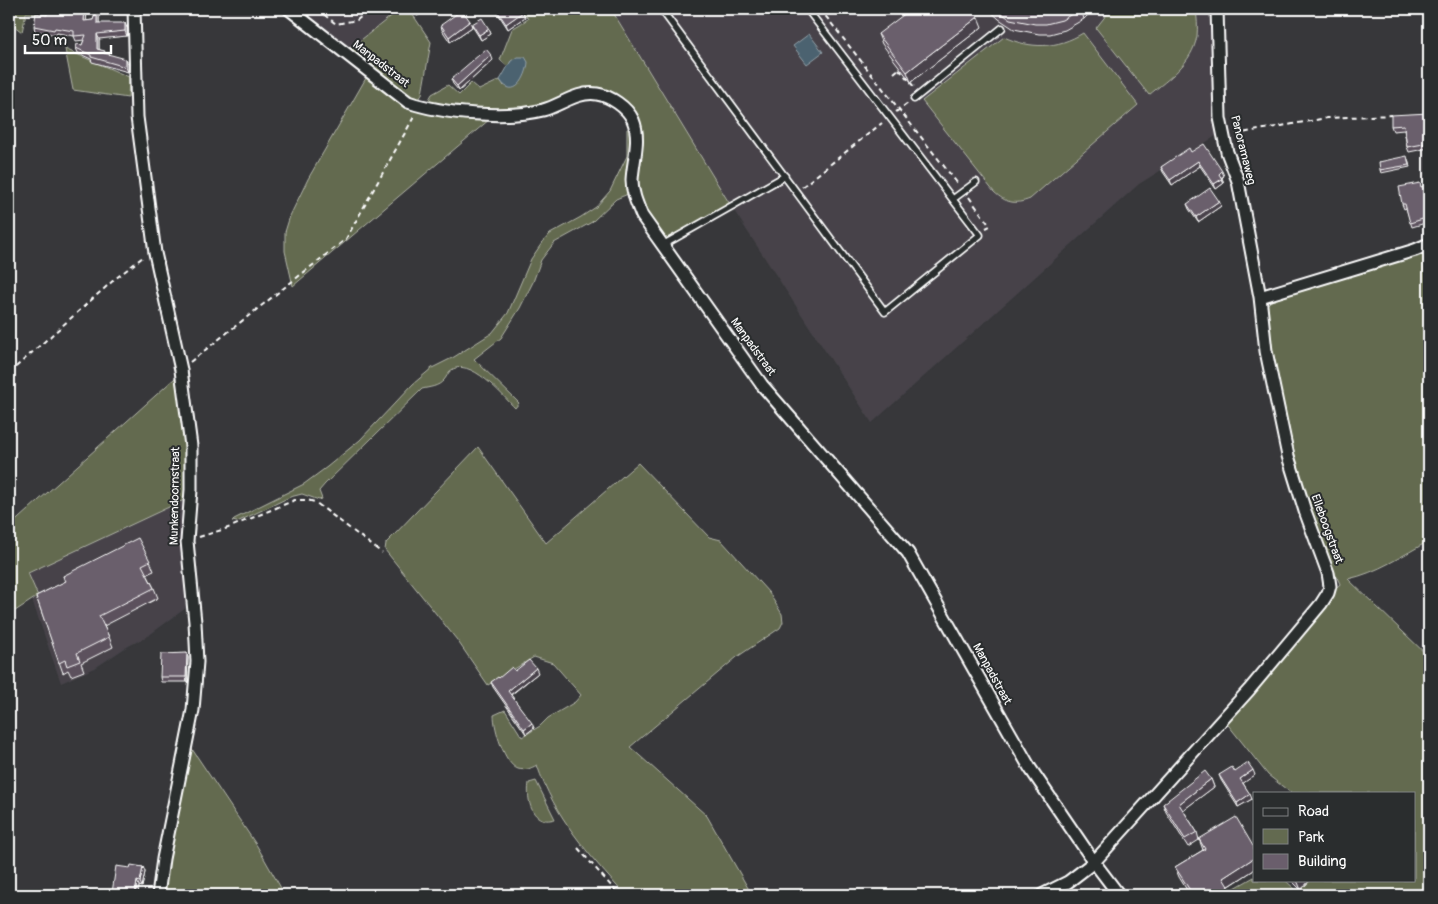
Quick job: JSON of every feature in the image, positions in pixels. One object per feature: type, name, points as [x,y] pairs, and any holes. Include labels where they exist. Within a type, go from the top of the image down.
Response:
[{"type":"street","name":"Munkendoornstraat","points":[[134,9],[137,117],[155,254],[181,370],[191,446],[191,490],[187,541],[197,662],[193,710],[163,858],[158,895]]},
{"type":"street","name":"Manpadstraat","points":[[289,9],[408,102],[420,106],[467,113],[519,114],[546,110],[577,96],[587,94],[598,94],[611,99],[621,106],[632,119],[636,130],[637,139],[632,182],[634,198],[642,216],[762,385],[908,553],[1030,768],[1094,862],[1119,895]]},
{"type":"street","name":"Panoramaweg","points":[[1217,9],[1220,118],[1223,136],[1238,181],[1260,297]]},
{"type":"street","points":[[1260,297],[1415,250],[1429,244]]},
{"type":"street","name":"Elleboogstraat","points":[[1042,895],[1068,882],[1094,862],[1249,690],[1321,604],[1328,593],[1330,586],[1325,564],[1305,511],[1288,456],[1266,351],[1260,297]]},
{"type":"lane","points":[[661,9],[885,312],[980,235],[807,9]]},
{"type":"lane","points":[[914,99],[1002,28]]},
{"type":"lane","points":[[663,245],[786,176]]},
{"type":"lane","points":[[953,200],[976,182]]},
{"type":"path","points":[[317,9],[336,24],[357,20],[371,9]]},
{"type":"path","points":[[820,9],[990,226],[979,233]]},
{"type":"path","points":[[1429,64],[1429,74]]},
{"type":"path","points":[[894,73],[900,68],[920,94]]},
{"type":"path","points":[[796,191],[914,99]]},
{"type":"path","points":[[181,370],[346,239],[420,106]]},
{"type":"path","points":[[1223,136],[1326,118],[1394,115]]},
{"type":"path","points":[[9,373],[115,279],[145,256],[155,254]]},
{"type":"path","points":[[187,541],[228,528],[295,500],[307,500],[324,508],[382,552]]},
{"type":"path","points":[[578,848],[619,895]]},
{"type":"shaded area","points":[[296,9],[400,9],[347,51]]},
{"type":"shaded area","points":[[611,9],[1209,9],[1216,136],[1139,184],[872,423],[731,206]]},
{"type":"shaded area","points":[[184,500],[180,538],[186,608],[148,636],[125,648],[95,668],[61,683],[32,600],[38,596],[28,573]]},
{"type":"green space","points":[[9,9],[38,9],[38,14],[26,13],[22,32],[9,22]]},
{"type":"green space","points":[[400,9],[409,9],[431,42],[422,94],[418,102],[411,100],[347,51]]},
{"type":"green space","points":[[522,9],[611,9],[731,206],[667,243],[647,216],[637,195],[639,126],[602,92],[548,105],[515,110],[483,110],[430,104],[428,101],[432,94],[448,85],[459,95],[471,83],[479,90],[500,80],[504,86],[511,61],[508,67],[500,60],[512,29],[528,19]]},
{"type":"green space","points":[[1111,9],[1196,9],[1197,36],[1190,55],[1179,70],[1149,95],[1096,28]]},
{"type":"green space","points":[[1083,33],[1138,105],[1030,199],[1020,202],[1007,201],[994,192],[922,101],[1004,37],[1024,44],[1044,46],[1063,42]]},
{"type":"green space","points":[[65,49],[129,77],[128,98],[73,90]]},
{"type":"green space","points":[[366,78],[404,107],[428,113],[490,119],[293,286],[285,251],[285,232],[290,216],[308,179]]},
{"type":"green space","points":[[627,129],[631,129],[633,134],[628,194],[616,199],[592,222],[554,243],[541,260],[520,308],[501,338],[474,359],[519,403],[515,408],[494,387],[476,373],[466,368],[450,371],[439,384],[422,389],[325,484],[319,491],[322,499],[319,500],[302,494],[290,497],[237,522],[232,521],[304,484],[360,440],[413,384],[432,368],[454,357],[492,333],[508,313],[531,259],[542,243],[550,234],[596,207],[610,191],[627,156]]},
{"type":"green space","points":[[1429,248],[1429,541],[1380,568],[1348,579],[1429,657],[1429,895],[1236,895],[1233,889],[1253,878],[1253,882],[1287,882],[1298,892],[1309,882],[1416,882],[1416,792],[1290,792],[1268,775],[1225,721],[1340,584],[1314,520],[1295,454],[1265,307],[1271,301],[1294,293],[1418,254]]},
{"type":"green space","points":[[175,378],[186,453],[184,500],[28,573],[38,596],[9,615],[9,527]]},
{"type":"green space","points":[[478,447],[546,543],[638,463],[709,537],[721,540],[769,593],[782,614],[783,622],[780,628],[737,657],[630,747],[707,816],[752,895],[625,895],[598,865],[563,818],[544,784],[537,765],[521,770],[513,766],[508,760],[498,736],[494,715],[505,710],[522,737],[540,726],[548,718],[575,702],[581,695],[553,663],[534,657],[488,685],[457,640],[385,550],[386,543]]},
{"type":"green space","points":[[192,749],[257,846],[285,895],[164,895],[167,860]]},
{"type":"green space","points":[[536,781],[555,819],[542,819],[532,809],[528,793],[529,783]]},
{"type":"water","points":[[809,34],[823,52],[807,64],[793,46]]},
{"type":"water","points":[[517,57],[525,57],[528,62],[527,68],[519,84],[510,88],[505,86],[500,80],[511,61]]},
{"type":"building","points":[[48,9],[85,9],[84,21],[93,20],[97,9],[97,23],[125,23],[125,31],[97,34],[97,49],[126,59],[126,67],[91,57],[91,55],[76,48],[77,44],[82,45],[86,35],[74,36],[74,31],[34,26],[36,13],[47,15]]},
{"type":"building","points":[[496,9],[521,9],[523,12],[506,24]]},
{"type":"building","points":[[911,9],[971,9],[978,17],[907,72],[878,34]]},
{"type":"building","points":[[995,9],[1080,9],[1062,20],[1046,24],[1035,24],[1010,19]]},
{"type":"building","points":[[462,10],[470,21],[449,37],[441,25]]},
{"type":"building","points":[[482,18],[489,29],[479,35],[472,24]]},
{"type":"building","points":[[486,49],[491,55],[457,86],[451,79]]},
{"type":"building","points":[[1429,113],[1429,143],[1407,147],[1404,125],[1391,126],[1391,115]]},
{"type":"building","points":[[1204,144],[1222,171],[1219,174],[1222,179],[1214,184],[1198,161],[1170,180],[1161,167],[1189,148],[1191,152]]},
{"type":"building","points":[[1407,156],[1409,165],[1380,170],[1379,162]]},
{"type":"building","points":[[1420,183],[1421,187],[1429,185],[1429,217],[1410,223],[1405,204],[1402,204],[1399,187]]},
{"type":"building","points":[[1210,188],[1219,201],[1196,217],[1187,204]]},
{"type":"building","points":[[138,538],[150,561],[142,565],[154,588],[99,616],[109,637],[77,653],[80,661],[67,666],[65,660],[59,663],[36,596],[66,581],[63,576]]},
{"type":"building","points":[[187,653],[186,677],[160,677],[161,654]]},
{"type":"building","points":[[529,660],[536,668],[508,691],[532,723],[524,729],[491,682],[512,667],[515,671]]},
{"type":"building","points":[[1248,763],[1253,770],[1240,779],[1250,794],[1237,803],[1219,775],[1232,767],[1235,772]]},
{"type":"building","points":[[1205,771],[1211,779],[1179,804],[1197,832],[1185,839],[1163,804]]},
{"type":"building","points":[[1236,817],[1253,846],[1253,859],[1223,878],[1232,893],[1228,895],[1193,895],[1175,867],[1205,849],[1199,839]]},
{"type":"building","points":[[131,865],[143,867],[140,882],[137,881],[135,895],[87,895],[88,890],[112,893],[116,866],[130,868]]}]
